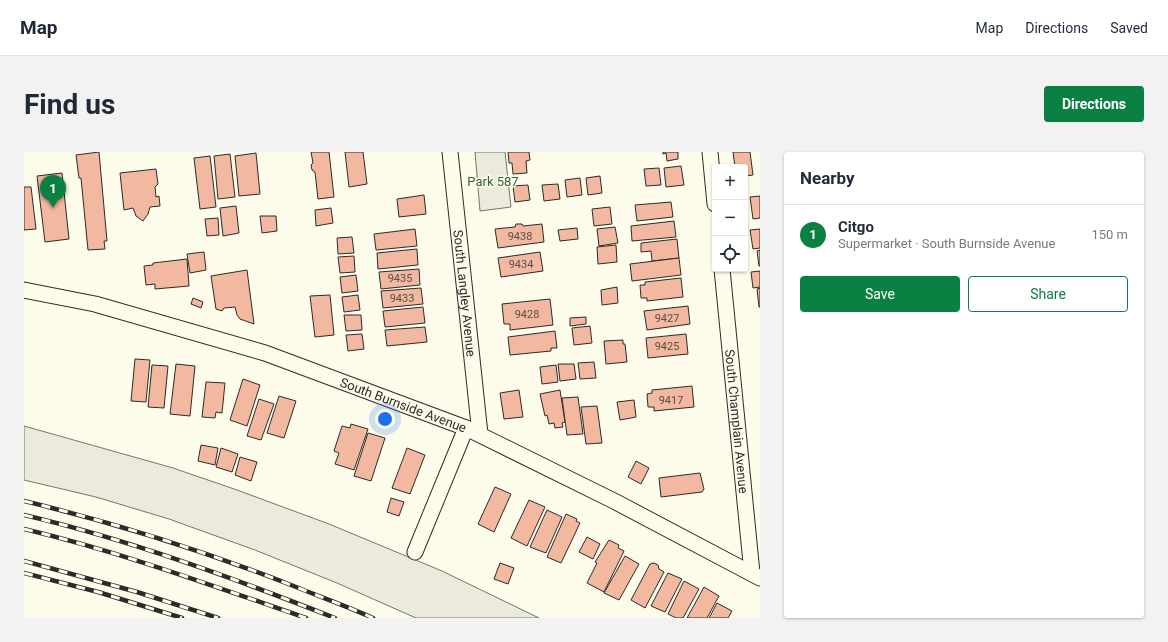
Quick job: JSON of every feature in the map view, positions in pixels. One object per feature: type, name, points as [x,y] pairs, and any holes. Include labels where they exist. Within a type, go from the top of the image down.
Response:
[{"type":"street","name":"South Langley Avenue","points":[[450,152],[480,434]]},
{"type":"street","points":[[710,152],[715,200]]},
{"type":"street","name":"South Champlain Avenue","points":[[722,272],[756,576]]},
{"type":"street","name":"South Burnside Avenue","points":[[24,290],[95,304],[265,353],[466,428],[614,501],[756,576]]},
{"type":"street","points":[[415,552],[466,428]]},
{"type":"green space","name":"Park 587","points":[[475,152],[505,152],[511,207],[480,211]]},
{"type":"green space","points":[[24,426],[173,468],[329,524],[442,571],[539,618],[416,618],[337,583],[255,550],[169,519],[96,497],[24,480]]},
{"type":"building","points":[[99,152],[107,241],[104,241],[105,249],[88,250],[81,178],[79,178],[76,155]]},
{"type":"building","points":[[311,152],[329,152],[334,197],[318,199],[315,172],[312,170],[311,165],[313,163]]},
{"type":"building","points":[[345,152],[363,152],[367,184],[349,187]]},
{"type":"building","points":[[508,152],[529,152],[530,160],[526,161],[527,173],[513,174],[512,163],[509,163]]},
{"type":"building","points":[[663,152],[678,152],[678,159],[667,161],[666,153],[663,154]]},
{"type":"building","points":[[733,152],[750,152],[753,175],[748,176],[748,164],[735,164]]},
{"type":"building","points":[[256,153],[260,194],[239,196],[235,156]]},
{"type":"building","points":[[230,154],[235,197],[218,199],[214,156]]},
{"type":"building","points":[[210,156],[216,207],[200,209],[194,158]]},
{"type":"building","points":[[681,166],[684,185],[666,187],[664,168]]},
{"type":"building","points":[[659,168],[661,185],[646,186],[644,169]]},
{"type":"building","points":[[156,169],[158,184],[155,187],[156,197],[159,196],[160,206],[150,207],[148,214],[143,221],[136,216],[133,208],[124,210],[120,173]]},
{"type":"building","points":[[62,173],[69,239],[45,242],[37,176]]},
{"type":"building","points":[[600,176],[602,193],[588,195],[586,178]]},
{"type":"building","points":[[580,178],[582,195],[567,197],[565,180]]},
{"type":"building","points":[[558,184],[560,199],[544,201],[542,185]]},
{"type":"building","points":[[528,185],[530,200],[515,202],[513,186]]},
{"type":"building","points":[[24,187],[31,187],[36,229],[24,230]]},
{"type":"building","points":[[424,195],[426,214],[399,217],[397,199]]},
{"type":"building","points":[[760,196],[760,218],[753,219],[750,197]]},
{"type":"building","points":[[671,202],[673,217],[637,221],[635,205]]},
{"type":"building","points":[[236,206],[239,233],[223,236],[220,208]]},
{"type":"building","points":[[610,207],[612,224],[594,226],[592,209]]},
{"type":"building","points":[[331,208],[333,223],[316,226],[315,210]]},
{"type":"building","points":[[260,216],[276,216],[277,231],[262,233]]},
{"type":"building","points":[[218,218],[219,235],[207,236],[205,219]]},
{"type":"building","points":[[674,221],[676,237],[632,241],[631,226]]},
{"type":"building","points":[[516,224],[522,224],[523,226],[542,224],[544,242],[498,248],[495,229],[515,227]]},
{"type":"building","points":[[615,227],[618,243],[599,246],[597,229]]},
{"type":"building","points":[[577,228],[578,239],[560,241],[558,230]]},
{"type":"building","points":[[415,229],[417,246],[376,250],[374,234]]},
{"type":"building","points":[[760,229],[760,248],[753,249],[750,230]]},
{"type":"building","points":[[352,237],[354,253],[338,254],[337,238]]},
{"type":"building","points":[[677,239],[679,258],[652,261],[651,251],[641,252],[641,243]]},
{"type":"building","points":[[616,245],[617,262],[598,264],[597,247]]},
{"type":"building","points":[[417,249],[418,265],[378,269],[377,253]]},
{"type":"building","points":[[760,250],[760,266],[759,266],[757,251]]},
{"type":"building","points":[[204,252],[206,270],[190,273],[187,254]]},
{"type":"building","points":[[540,252],[543,271],[501,277],[498,258]]},
{"type":"building","points":[[354,256],[355,272],[340,273],[338,257]]},
{"type":"building","points":[[679,258],[681,275],[632,281],[630,264]]},
{"type":"building","points":[[187,259],[189,286],[155,289],[155,284],[146,285],[144,266],[153,265],[153,263]]},
{"type":"building","points":[[419,269],[420,285],[381,289],[379,272]]},
{"type":"building","points":[[247,270],[254,324],[240,319],[237,315],[235,307],[224,308],[222,311],[216,309],[211,276]]},
{"type":"building","points":[[760,271],[760,287],[753,288],[751,272]]},
{"type":"building","points":[[356,275],[358,291],[342,293],[340,277]]},
{"type":"building","points":[[681,278],[683,297],[647,301],[647,298],[641,298],[640,285],[645,285],[645,282]]},
{"type":"building","points":[[617,287],[618,303],[602,305],[601,290]]},
{"type":"building","points":[[421,288],[423,304],[383,308],[381,291]]},
{"type":"building","points":[[760,288],[760,307],[759,307],[757,289]]},
{"type":"building","points":[[330,295],[334,335],[315,337],[310,296]]},
{"type":"building","points":[[358,295],[360,310],[344,312],[342,297]]},
{"type":"building","points":[[193,298],[203,302],[201,308],[191,304]]},
{"type":"building","points":[[550,299],[553,325],[510,330],[510,324],[504,324],[502,304]]},
{"type":"building","points":[[688,306],[690,324],[647,330],[644,311]]},
{"type":"building","points":[[423,307],[425,323],[385,327],[383,311]]},
{"type":"building","points":[[344,315],[361,315],[362,330],[346,331]]},
{"type":"building","points":[[586,317],[586,324],[570,326],[570,318]]},
{"type":"building","points":[[590,326],[592,343],[574,345],[572,328]]},
{"type":"building","points":[[425,327],[427,342],[387,346],[385,330]]},
{"type":"building","points":[[555,331],[557,348],[551,348],[551,351],[510,355],[508,337]]},
{"type":"building","points":[[362,334],[364,349],[348,351],[346,335]]},
{"type":"building","points":[[686,334],[688,354],[648,358],[646,338]]},
{"type":"building","points":[[623,340],[623,344],[625,344],[627,362],[606,364],[604,341]]},
{"type":"building","points":[[135,359],[150,360],[146,402],[131,401]]},
{"type":"building","points":[[594,362],[596,378],[580,379],[578,363]]},
{"type":"building","points":[[176,364],[195,366],[190,416],[170,414]]},
{"type":"building","points":[[558,364],[574,364],[576,379],[560,381]]},
{"type":"building","points":[[152,365],[168,366],[164,408],[148,407]]},
{"type":"building","points":[[556,365],[558,382],[542,384],[540,367]]},
{"type":"building","points":[[243,379],[260,385],[247,426],[230,420]]},
{"type":"building","points":[[206,382],[225,383],[222,413],[216,412],[215,418],[202,417]]},
{"type":"building","points":[[692,386],[694,407],[654,411],[654,407],[648,407],[647,394],[652,393],[652,390]]},
{"type":"building","points":[[519,390],[523,417],[504,419],[500,393]]},
{"type":"building","points":[[560,390],[565,422],[562,423],[563,427],[555,428],[554,423],[549,424],[547,415],[545,416],[540,394]]},
{"type":"building","points":[[279,396],[296,401],[284,438],[267,433]]},
{"type":"building","points":[[578,397],[583,434],[567,435],[562,398]]},
{"type":"building","points":[[259,399],[274,404],[261,440],[247,436]]},
{"type":"building","points":[[634,400],[636,417],[620,420],[617,402]]},
{"type":"building","points":[[597,406],[602,443],[586,444],[581,407]]},
{"type":"building","points":[[351,424],[368,429],[354,470],[335,464],[339,453],[334,451],[342,426],[350,428]]},
{"type":"building","points":[[368,433],[385,438],[371,481],[354,476]]},
{"type":"building","points":[[201,445],[218,448],[215,465],[198,461]]},
{"type":"building","points":[[221,448],[238,454],[232,472],[216,467]]},
{"type":"building","points":[[407,448],[425,455],[410,494],[392,488]]},
{"type":"building","points":[[240,457],[257,462],[251,481],[235,475]]},
{"type":"building","points":[[636,461],[649,468],[641,484],[628,477]]},
{"type":"building","points":[[700,473],[704,489],[702,492],[661,497],[659,478]]},
{"type":"building","points":[[495,487],[511,494],[494,532],[478,524]]},
{"type":"building","points":[[391,498],[404,502],[399,516],[387,512]]},
{"type":"building","points":[[529,500],[545,507],[527,546],[511,538]]},
{"type":"building","points":[[547,510],[562,517],[546,553],[530,547]]},
{"type":"building","points":[[566,514],[577,519],[576,521],[580,523],[561,563],[547,557]]},
{"type":"building","points":[[587,537],[600,544],[593,559],[579,552]]},
{"type":"building","points":[[609,540],[619,545],[618,548],[624,551],[604,592],[587,583],[597,563],[595,562]]},
{"type":"building","points":[[625,556],[639,564],[619,600],[604,593]]},
{"type":"building","points":[[500,563],[514,568],[508,584],[494,579]]},
{"type":"building","points":[[654,563],[664,572],[645,608],[631,600],[650,564]]},
{"type":"building","points":[[668,573],[682,579],[665,612],[651,606]]},
{"type":"building","points":[[684,581],[699,589],[683,618],[676,618],[668,614]]},
{"type":"building","points":[[704,587],[719,596],[707,618],[687,618]]},
{"type":"building","points":[[717,603],[732,611],[728,618],[709,618]]},
{"type":"railway","points":[[24,501],[126,528],[192,549],[373,618]]},
{"type":"railway","points":[[24,515],[142,548],[335,618]]},
{"type":"railway","points":[[24,529],[131,559],[306,618]]},
{"type":"railway","points":[[24,561],[137,592],[218,618]]},
{"type":"railway","points":[[24,573],[98,592],[182,618]]},
{"type":"place","name":"Citgo","points":[[53,208]]}]
